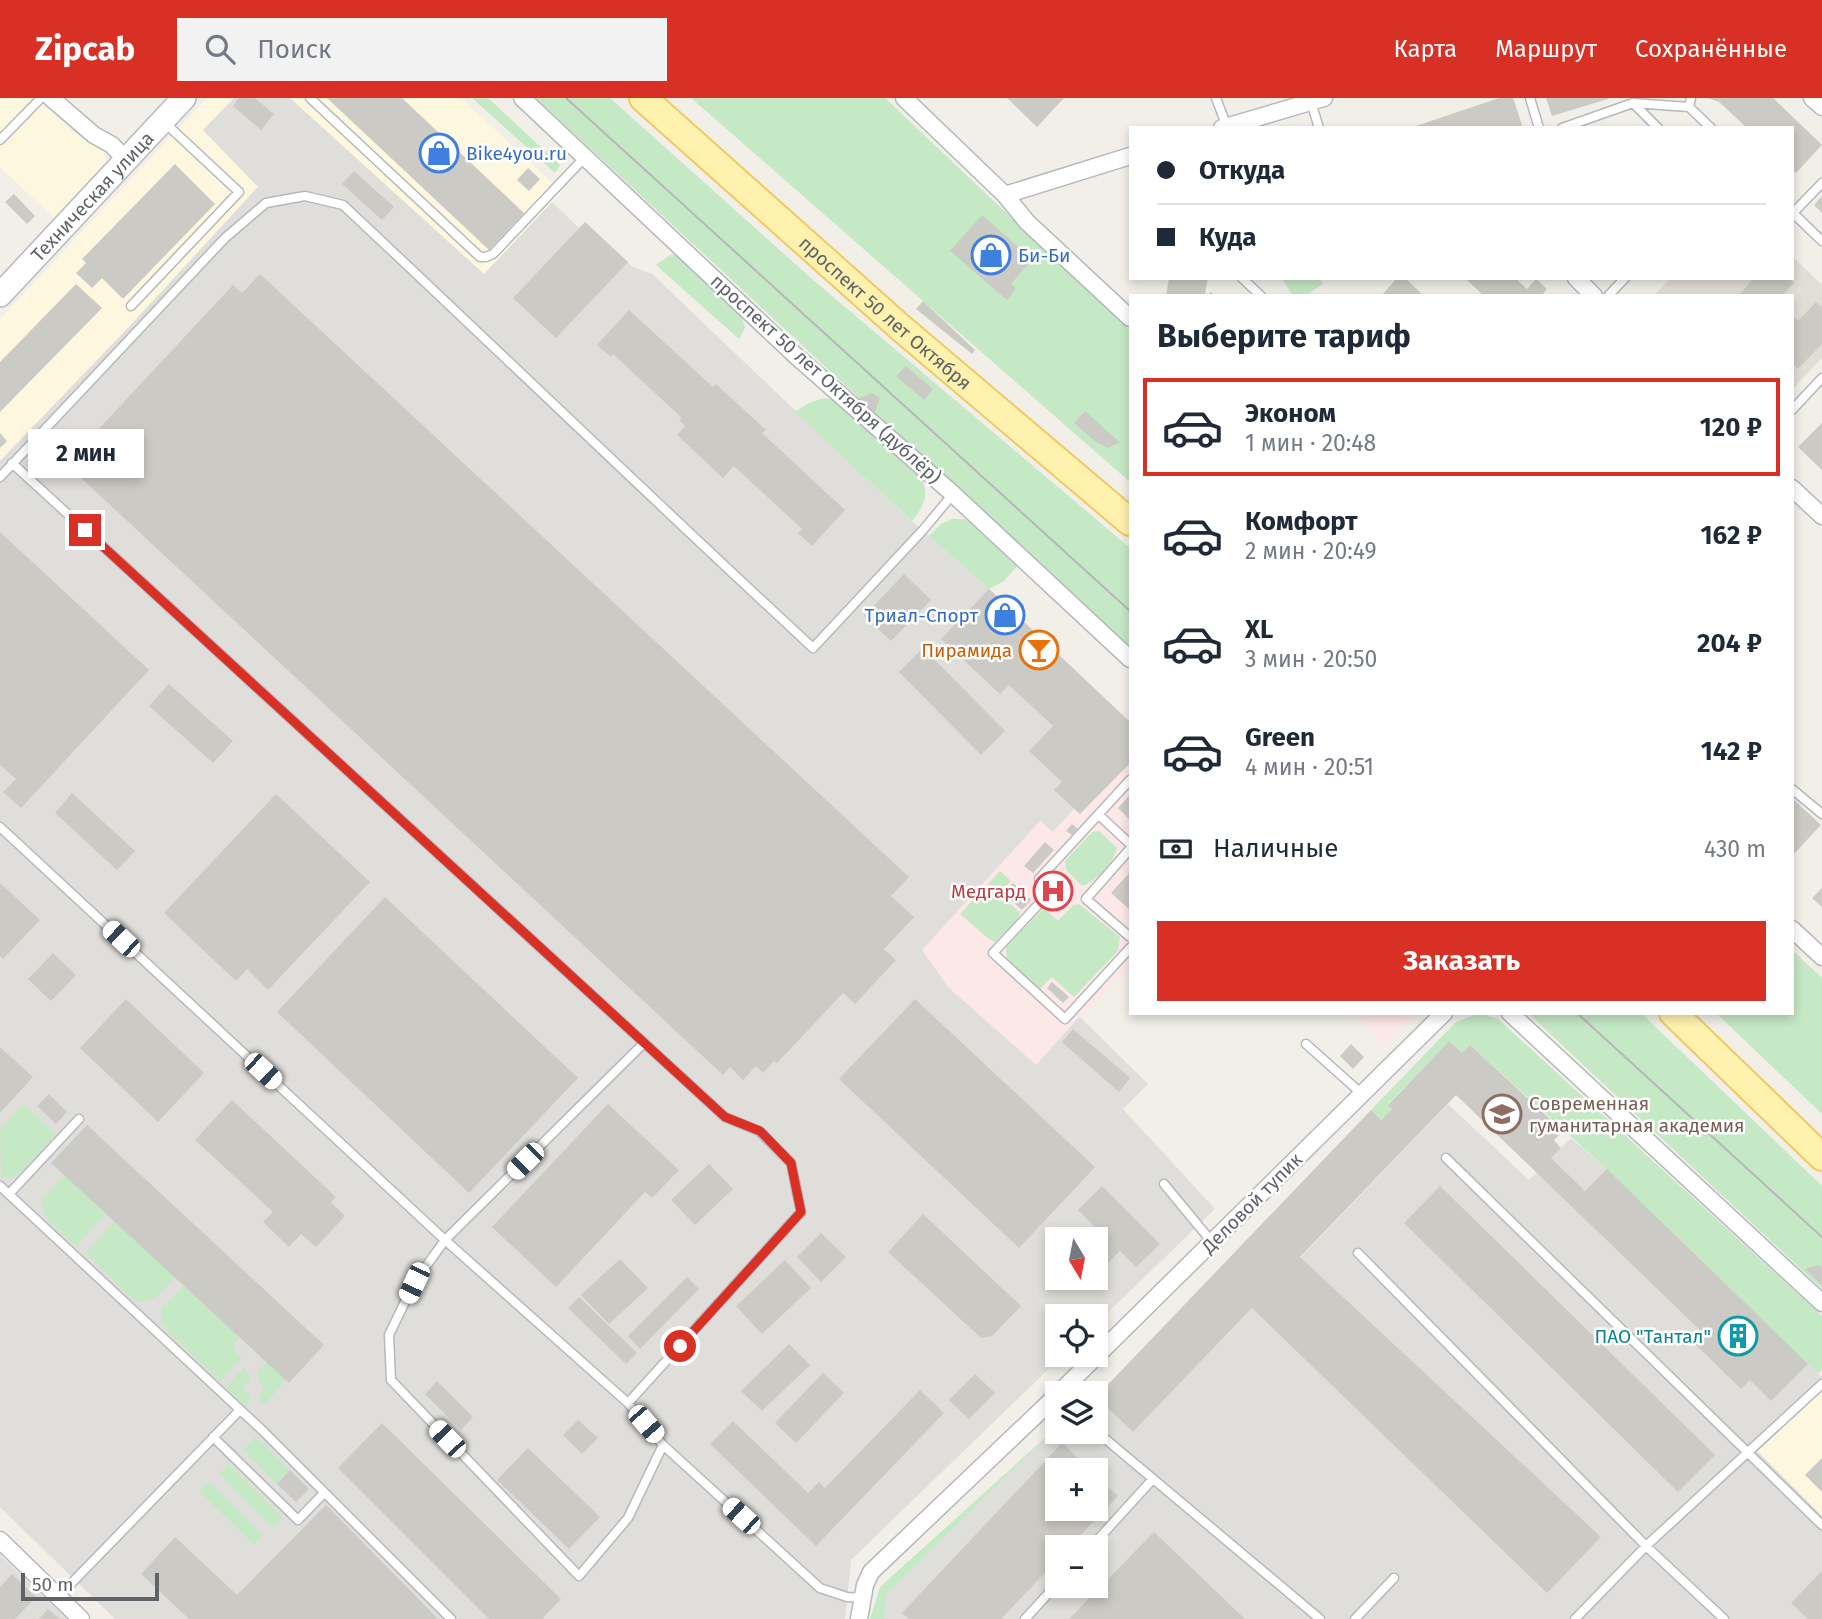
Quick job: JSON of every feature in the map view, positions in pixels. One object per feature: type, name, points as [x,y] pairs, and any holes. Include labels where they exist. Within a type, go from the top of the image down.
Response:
[{"type":"main road","name":"Техническая улица","points":[[0,295],[184,98]]},
{"type":"main road","name":"проспект 50 лет Октября","points":[[643,98],[901,328],[1129,522]]},
{"type":"main road","points":[[1675,1015],[1822,1157]]},
{"type":"street","points":[[51,98],[94,135],[112,145],[126,160]]},
{"type":"street","name":"проспект 50 лет Октября (дублёр)","points":[[522,98],[796,356],[953,494],[1129,658]]},
{"type":"street","points":[[904,98],[1005,195],[1027,222],[1129,317]]},
{"type":"street","points":[[1812,98],[1822,107]]},
{"type":"street","points":[[1228,126],[1317,100]]},
{"type":"street","points":[[1005,195],[1129,156]]},
{"type":"street","points":[[1578,280],[1592,294]]},
{"type":"street","points":[[1794,490],[1822,516]]},
{"type":"street","points":[[1794,931],[1822,957]]},
{"type":"street","name":"Деловой тупик","points":[[1071,1381],[1442,1015]]},
{"type":"street","points":[[1512,1015],[1822,1303]]},
{"type":"street","name":"Деловой тупик","points":[[859,1619],[871,1572],[1045,1406]]},
{"type":"street","points":[[0,1540],[81,1619]]},
{"type":"lane","points":[[0,140],[41,98]]},
{"type":"lane","points":[[310,98],[480,257],[493,254],[585,157]]},
{"type":"lane","points":[[1216,98],[1225,126]]},
{"type":"lane","points":[[1530,98],[1538,126]]},
{"type":"lane","points":[[1317,100],[1319,126]]},
{"type":"lane","points":[[1568,126],[1633,103],[1690,102],[1709,126]]},
{"type":"lane","points":[[1633,103],[1656,126]]},
{"type":"lane","points":[[131,306],[239,192],[163,121]]},
{"type":"lane","points":[[1794,212],[1822,183]]},
{"type":"lane","points":[[0,477],[225,238],[266,204],[305,196],[343,205],[813,648],[953,494]]},
{"type":"lane","points":[[1794,214],[1822,241]]},
{"type":"lane","points":[[1244,280],[1259,294]]},
{"type":"lane","points":[[1610,294],[1623,280]]},
{"type":"lane","points":[[1794,408],[1822,378]]},
{"type":"lane","points":[[12,463],[725,1117],[760,1131],[791,1163],[801,1212],[628,1403]]},
{"type":"lane","points":[[1129,781],[1039,879],[1052,890],[993,953],[1065,1019],[1129,949]]},
{"type":"lane","points":[[1794,791],[1822,814]]},
{"type":"lane","points":[[1098,815],[1129,845]]},
{"type":"lane","points":[[0,827],[445,1240],[628,1403],[663,1445],[820,1588],[847,1597],[863,1598]]},
{"type":"lane","points":[[1129,847],[1086,899],[1129,936]]},
{"type":"lane","points":[[644,1043],[445,1240],[414,1283],[389,1335],[391,1380],[579,1576],[628,1518],[663,1445]]},
{"type":"lane","points":[[1306,1044],[1362,1094]]},
{"type":"lane","points":[[9,1194],[79,1118]]},
{"type":"lane","points":[[1446,1158],[1822,1525]]},
{"type":"lane","points":[[1164,1184],[1212,1242]]},
{"type":"lane","points":[[0,1186],[240,1410],[451,1619]]},
{"type":"lane","points":[[1358,1253],[1646,1546],[1724,1619]]},
{"type":"lane","points":[[1575,1619],[1646,1546],[1822,1384]]},
{"type":"lane","points":[[58,1597],[240,1410]]},
{"type":"lane","points":[[213,1437],[299,1520],[324,1493]]},
{"type":"lane","points":[[1108,1442],[1320,1619]]},
{"type":"lane","points":[[1102,1535],[1152,1480]]},
{"type":"lane","points":[[1355,1619],[1394,1578]]},
{"type":"lane","points":[[1026,1619],[1045,1598]]},
{"type":"shaded area","points":[[0,98],[37,98],[81,138],[104,152],[106,162],[54,218],[0,167]]},
{"type":"shaded area","points":[[207,98],[234,98],[203,130],[258,186],[127,329],[0,461],[0,319]]},
{"type":"shaded area","points":[[234,98],[290,98],[484,274],[552,202],[579,228],[585,222],[633,267],[652,274],[905,515],[989,589],[1129,721],[1129,764],[1080,814],[1074,809],[1053,832],[1040,821],[1037,1064],[1079,1017],[1081,1018],[1148,1084],[1123,1109],[1215,1209],[1108,1312],[1108,1304],[1045,1304],[1045,1367],[1051,1367],[851,1560],[845,1619],[115,1619],[0,1507],[0,461],[258,187],[203,130]]},
{"type":"shaded area","points":[[290,98],[461,98],[562,192],[484,275]]},
{"type":"shaded area","points":[[1794,258],[1822,285],[1822,358],[1794,388],[1794,294],[1655,294],[1669,280],[1794,280]]},
{"type":"shaded area","name":"Медгард","points":[[1129,764],[1129,967],[1081,1018],[1078,1017],[1036,1065],[948,987],[922,950],[1040,821],[1053,832],[1074,809],[1080,814]]},
{"type":"shaded area","points":[[1355,1015],[1414,1015],[1386,1045]]},
{"type":"shaded area","points":[[1448,1104],[1529,1180],[1571,1138],[1607,1169],[1822,1377],[1822,1391],[1757,1451],[1822,1516],[1822,1619],[884,1619],[886,1595],[1045,1439],[1045,1444],[1108,1444],[1108,1408],[1133,1432]]},
{"type":"shaded area","points":[[1822,1391],[1822,1516],[1757,1451]]},
{"type":"shaded area","points":[[0,1555],[67,1619],[0,1619]]},
{"type":"green space","points":[[472,98],[488,98],[560,165],[555,173]]},
{"type":"green space","points":[[536,98],[610,98],[812,279],[1129,547],[1129,649]]},
{"type":"green space","points":[[691,98],[885,98],[1129,329],[1129,481]]},
{"type":"green space","points":[[670,255],[679,255],[741,314],[745,328],[739,339],[656,265]]},
{"type":"green space","points":[[1283,280],[1320,280],[1323,284],[1308,294],[1292,294]]},
{"type":"green space","points":[[824,398],[837,400],[922,478],[924,501],[912,521],[795,412]]},
{"type":"green space","points":[[952,519],[970,521],[1017,566],[1004,581],[989,589],[929,536],[941,524]]},
{"type":"green space","points":[[1099,831],[1117,848],[1104,870],[1082,886],[1066,870],[1065,861],[1092,832]]},
{"type":"green space","points":[[1000,871],[1011,881],[1000,894],[1020,913],[1018,919],[995,942],[960,914]]},
{"type":"green space","points":[[1079,904],[1120,937],[1118,951],[1074,997],[1052,977],[1040,989],[1007,959],[1006,947],[1044,908],[1058,921],[1073,905]]},
{"type":"green space","points":[[1794,952],[1822,978],[1822,1114],[1718,1015],[1794,1015]]},
{"type":"green space","points":[[1475,1015],[1498,1019],[1822,1316],[1822,1370],[1818,1373],[1808,1364],[1607,1169],[1470,1045],[1462,1053],[1449,1041],[1388,1104],[1392,1109],[1381,1120],[1371,1110],[1456,1022]]},
{"type":"green space","points":[[1530,1015],[1643,1015],[1822,1186],[1822,1289]]},
{"type":"green space","points":[[23,1104],[56,1134],[20,1173],[13,1177],[1,1177],[0,1129]]},
{"type":"green space","points":[[65,1175],[106,1214],[76,1246],[52,1224],[43,1210],[45,1196]]},
{"type":"green space","points":[[115,1221],[175,1277],[152,1299],[134,1300],[85,1253]]},
{"type":"green space","points":[[184,1286],[240,1337],[234,1343],[235,1351],[242,1358],[220,1381],[168,1332],[161,1321],[162,1308]]},
{"type":"green space","points":[[267,1362],[286,1380],[264,1405],[260,1402],[259,1394],[265,1388],[259,1381],[257,1372]]},
{"type":"green space","points":[[244,1367],[250,1376],[243,1389],[250,1397],[246,1407],[226,1387]]},
{"type":"green space","points":[[256,1436],[290,1470],[277,1484],[243,1450]]},
{"type":"green space","points":[[1045,1438],[886,1595],[884,1619],[870,1619],[880,1587]]},
{"type":"green space","points":[[229,1464],[283,1518],[273,1528],[219,1474]]},
{"type":"green space","points":[[209,1481],[263,1535],[254,1545],[199,1491]]},
{"type":"building","points":[[239,98],[255,98],[274,114],[261,130],[233,106]]},
{"type":"building","points":[[327,98],[402,98],[524,213],[489,250]]},
{"type":"building","points":[[1007,98],[1064,98],[1037,127]]},
{"type":"building","points":[[1499,98],[1513,98],[1522,126],[1416,126]]},
{"type":"building","points":[[1546,98],[1608,98],[1608,99],[1552,116]]},
{"type":"building","points":[[1707,98],[1773,98],[1822,145],[1796,173],[1794,126],[1745,126],[1719,102]]},
{"type":"building","points":[[175,164],[215,204],[123,299],[102,278],[92,288],[76,273],[86,263],[82,259]]},
{"type":"building","points":[[528,168],[540,179],[529,191],[517,180]]},
{"type":"building","points":[[354,171],[394,207],[382,220],[342,184]]},
{"type":"building","points":[[14,194],[35,216],[27,224],[5,202]]},
{"type":"building","points":[[1822,196],[1822,213],[1814,205]]},
{"type":"building","name":"Би-Би","points":[[982,215],[1032,259],[1011,284],[1016,288],[1007,300],[950,251]]},
{"type":"building","points":[[585,222],[628,262],[556,338],[513,298]]},
{"type":"building","points":[[260,274],[909,877],[891,896],[914,917],[884,949],[896,960],[855,1004],[843,993],[777,1063],[774,1061],[763,1073],[756,1066],[743,1080],[730,1067],[723,1075],[66,464],[233,285],[242,293]]},
{"type":"building","points":[[1169,280],[1208,280],[1206,294],[1166,294]]},
{"type":"building","points":[[1395,280],[1407,280],[1422,294],[1383,294]]},
{"type":"building","points":[[1467,280],[1517,280],[1527,289],[1537,280],[1547,289],[1543,294],[1482,294]]},
{"type":"building","points":[[1752,280],[1791,280],[1794,283],[1784,294],[1740,294]]},
{"type":"building","points":[[76,284],[102,308],[0,412],[0,362]]},
{"type":"building","points":[[923,301],[975,350],[972,354],[916,309]]},
{"type":"building","points":[[1816,302],[1822,307],[1822,344],[1798,369],[1794,365],[1794,317],[1798,321]]},
{"type":"building","points":[[629,310],[713,387],[716,384],[766,430],[762,433],[845,510],[812,546],[798,533],[802,529],[734,466],[723,478],[677,435],[685,426],[679,420],[682,418],[613,354],[611,357],[597,345]]},
{"type":"building","points":[[906,366],[933,389],[924,400],[896,376]]},
{"type":"building","points":[[872,393],[880,398],[873,417],[852,401]]},
{"type":"building","points":[[1085,411],[1120,442],[1108,448],[1096,442],[1074,423]]},
{"type":"building","points":[[1822,423],[1822,470],[1798,447]]},
{"type":"building","points":[[0,433],[7,441],[0,448]]},
{"type":"building","points":[[0,532],[149,670],[21,808],[3,792],[16,779],[0,765]]},
{"type":"building","points":[[904,574],[931,600],[891,641],[864,616]]},
{"type":"building","points":[[989,589],[1129,721],[1129,764],[1080,814],[1054,790],[1062,782],[1029,751],[1053,726],[1009,685],[1000,694],[941,639]]},
{"type":"building","points":[[923,648],[1005,731],[981,755],[899,672]]},
{"type":"building","points":[[169,684],[233,741],[213,763],[149,706]]},
{"type":"building","points":[[72,793],[135,851],[117,870],[55,813]]},
{"type":"building","points":[[276,794],[370,882],[268,990],[247,969],[236,981],[164,913]]},
{"type":"building","points":[[1129,796],[1129,819],[1118,808]]},
{"type":"building","points":[[1794,800],[1821,825],[1794,854]]},
{"type":"building","points":[[1072,824],[1078,829],[1072,835],[1066,831]]},
{"type":"building","points":[[1045,842],[1054,850],[1033,873],[1024,866]]},
{"type":"building","points":[[1129,873],[1129,909],[1111,893]]},
{"type":"building","points":[[0,883],[40,920],[3,959],[0,956]]},
{"type":"building","points":[[1013,883],[1031,900],[1022,910],[1003,893]]},
{"type":"building","points":[[1822,888],[1822,907],[1812,898]]},
{"type":"building","points":[[385,897],[578,1078],[469,1193],[277,1012]]},
{"type":"building","points":[[53,953],[76,975],[51,1001],[28,979]]},
{"type":"building","points":[[1052,982],[1069,997],[1063,1003],[1047,988]]},
{"type":"building","points":[[126,999],[204,1073],[158,1122],[80,1048]]},
{"type":"building","points":[[915,999],[1095,1167],[1019,1248],[839,1079]]},
{"type":"building","points":[[1073,1029],[1130,1078],[1119,1092],[1062,1042]]},
{"type":"building","points":[[1449,1041],[1462,1053],[1470,1045],[1563,1131],[1554,1140],[1561,1148],[1551,1158],[1585,1191],[1607,1169],[1808,1364],[1771,1401],[1750,1380],[1741,1389],[1692,1341],[1702,1332],[1456,1095],[1300,1257],[1601,1537],[1547,1593],[1252,1308],[1133,1432],[1108,1408],[1108,1384],[1371,1110],[1381,1120],[1392,1109],[1388,1105]]},
{"type":"building","points":[[1351,1044],[1364,1057],[1353,1069],[1340,1056]]},
{"type":"building","points":[[0,1047],[33,1077],[0,1113]]},
{"type":"building","points":[[49,1094],[67,1112],[56,1124],[37,1106]]},
{"type":"building","points":[[232,1100],[336,1197],[331,1202],[345,1216],[316,1247],[301,1234],[289,1247],[263,1222],[273,1212],[195,1140]]},
{"type":"building","points":[[608,1104],[679,1170],[652,1198],[645,1192],[556,1287],[492,1227]]},
{"type":"building","points":[[87,1125],[324,1345],[289,1383],[51,1163]]},
{"type":"building","points":[[709,1164],[733,1189],[695,1225],[671,1200]]},
{"type":"building","points":[[1102,1186],[1160,1244],[1136,1267],[1120,1251],[1108,1263],[1108,1227],[1095,1227],[1078,1210]]},
{"type":"building","points":[[1440,1186],[1715,1455],[1678,1492],[1404,1223]]},
{"type":"building","points":[[923,1214],[1021,1306],[992,1336],[981,1338],[888,1252]]},
{"type":"building","points":[[821,1233],[846,1257],[821,1282],[797,1257]]},
{"type":"building","points":[[620,1259],[648,1288],[609,1324],[581,1295]]},
{"type":"building","points":[[785,1260],[811,1288],[762,1334],[736,1306]]},
{"type":"building","points":[[1819,1265],[1822,1267],[1822,1285],[1805,1269]]},
{"type":"building","points":[[687,1277],[699,1289],[640,1349],[628,1336]]},
{"type":"building","points":[[579,1297],[637,1353],[626,1364],[568,1308]]},
{"type":"building","points":[[789,1344],[810,1365],[762,1411],[741,1391]]},
{"type":"building","points":[[823,1373],[844,1393],[796,1443],[775,1423]]},
{"type":"building","points":[[975,1374],[995,1393],[969,1419],[949,1400]]},
{"type":"building","points":[[437,1381],[473,1417],[461,1430],[425,1394]]},
{"type":"building","points":[[920,1390],[944,1413],[816,1546],[710,1444],[733,1421],[808,1493],[819,1482],[825,1488]]},
{"type":"building","points":[[578,1420],[598,1438],[582,1454],[563,1435]]},
{"type":"building","points":[[382,1423],[561,1599],[542,1619],[489,1619],[338,1468]]},
{"type":"building","points":[[1063,1444],[1078,1458],[1048,1458]]},
{"type":"building","points":[[528,1448],[600,1517],[569,1549],[497,1480]]},
{"type":"building","points":[[1822,1458],[1822,1492],[1805,1475]]},
{"type":"building","points":[[1045,1461],[1045,1521],[1094,1521],[1081,1535],[1045,1535],[1045,1573],[1001,1619],[909,1619],[902,1613]]},
{"type":"building","points":[[290,1470],[309,1489],[296,1502],[277,1484]]},
{"type":"building","points":[[1108,1486],[1118,1496],[1108,1506]]},
{"type":"building","points":[[326,1505],[438,1619],[189,1619],[141,1574],[175,1537],[237,1595]]},
{"type":"building","points":[[1154,1532],[1245,1619],[1069,1619],[1090,1598],[1108,1598],[1108,1579]]},
{"type":"building","points":[[1822,1571],[1822,1619],[1808,1619],[1791,1603]]},
{"type":"building","points":[[12,1574],[36,1597],[15,1619],[0,1619],[0,1587]]},
{"type":"building","points":[[48,1609],[60,1619],[39,1619]]},
{"type":"tram line","points":[[566,98],[1129,610]]},
{"type":"tram line","points":[[1579,1015],[1822,1237]]},
{"type":"place","name":"Bike4you.ru","points":[[439,153]]},
{"type":"place","name":"Би-Би","points":[[991,255]]},
{"type":"place","name":"Триал-Спорт","points":[[1005,615]]},
{"type":"place","name":"Пирамида","points":[[1039,650]]},
{"type":"place","name":"Медгард","points":[[1053,891]]},
{"type":"place","name":"Современная гуманитарная академия","points":[[1502,1114]]},
{"type":"place","name":"ПАО \"Тантал\"","points":[[1738,1336]]},
{"type":"route","points":[[85,530],[725,1117],[760,1131],[791,1163],[801,1212],[680,1346]]}]
